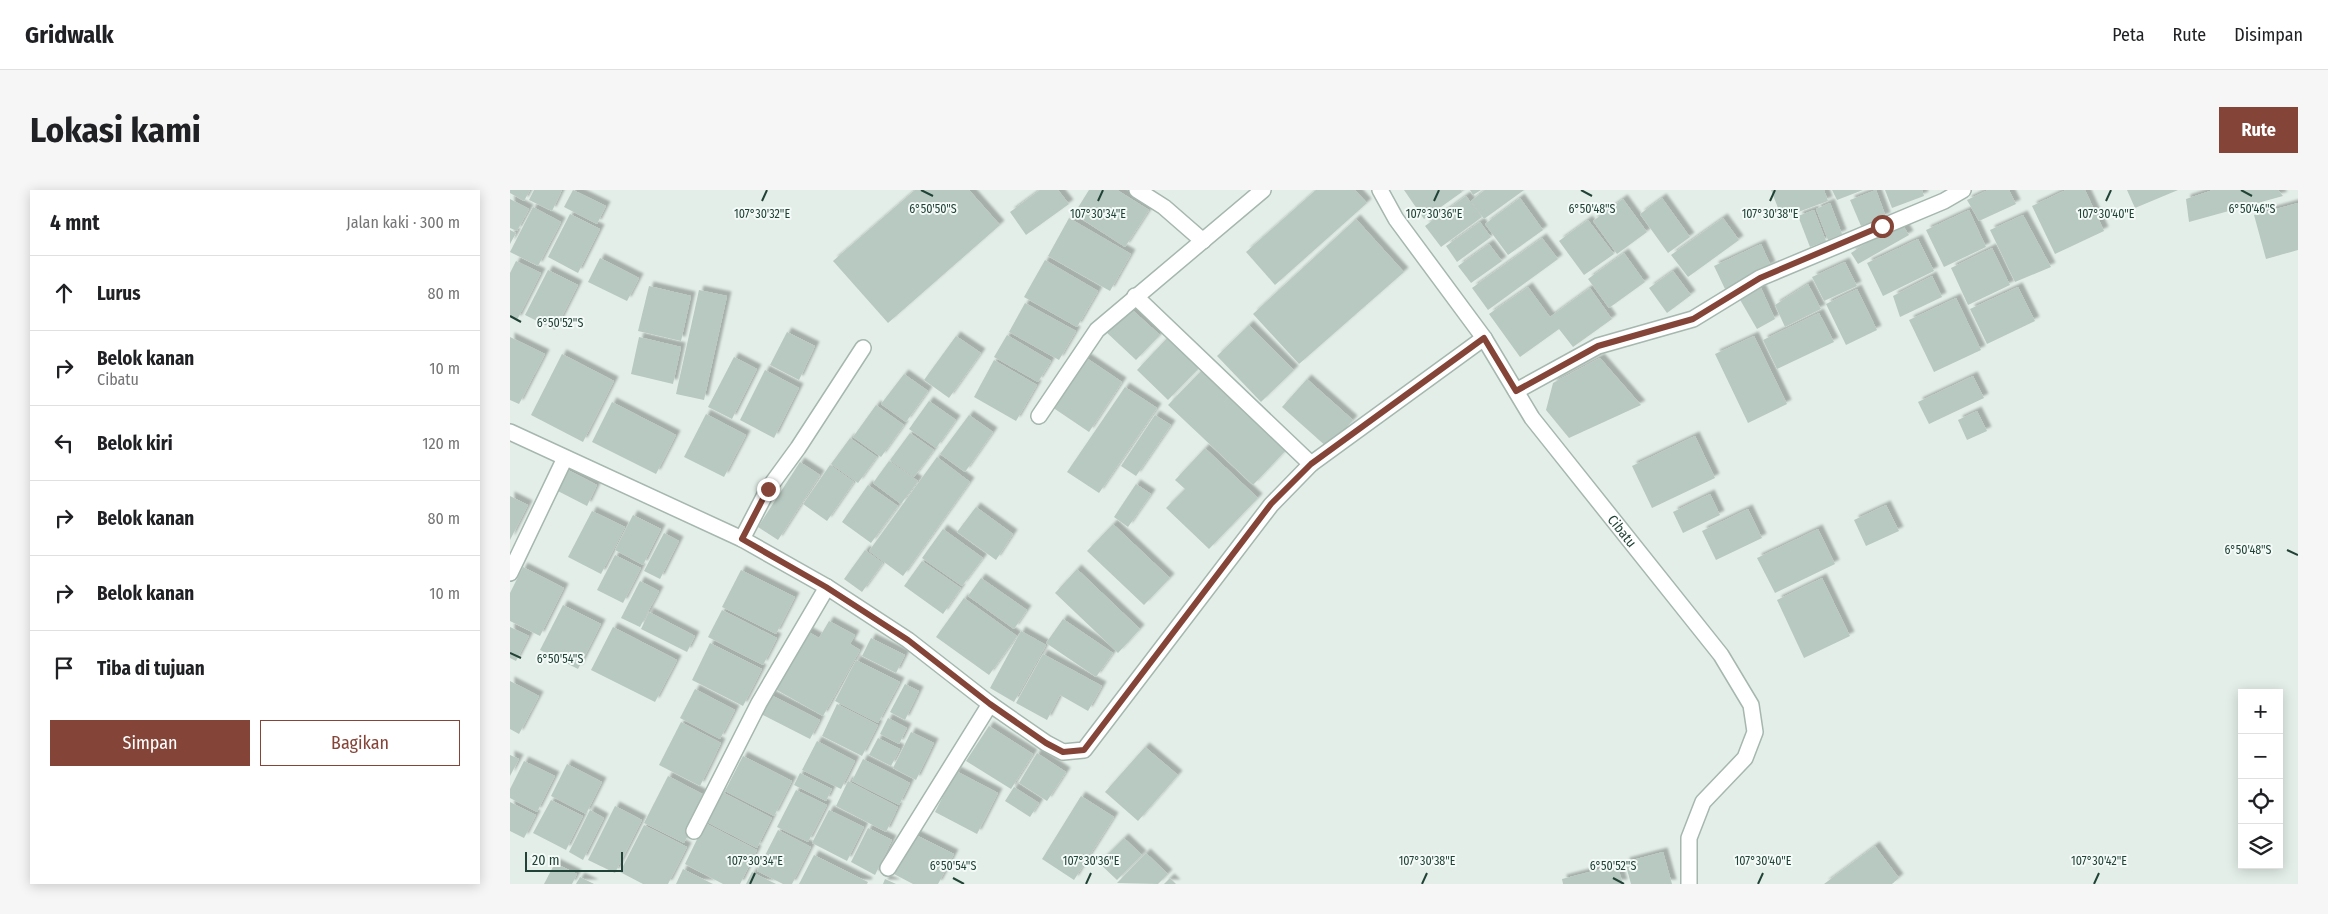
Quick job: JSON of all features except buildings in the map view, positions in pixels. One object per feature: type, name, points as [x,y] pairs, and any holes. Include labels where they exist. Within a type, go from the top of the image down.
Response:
[{"type":"street","points":[[1137,190],[1164,208],[1203,241]]},
{"type":"street","points":[[1039,416],[1097,330],[1263,190]]},
{"type":"street","name":"Cibatu","points":[[1380,190],[1396,219],[1484,338],[1532,418],[1721,655],[1751,704],[1755,732],[1745,758],[1702,802],[1690,838],[1689,884]]},
{"type":"street","points":[[1516,391],[1598,346],[1693,319],[1760,278],[1944,201],[1963,190]]},
{"type":"street","points":[[1135,296],[1311,464]]},
{"type":"street","points":[[510,432],[742,539],[826,587],[908,640],[990,704],[1046,743],[1063,752],[1084,750],[1271,504],[1311,464],[1484,338]]},
{"type":"street","points":[[742,539],[768,489],[798,448],[863,348]]},
{"type":"street","points":[[510,573],[565,458]]},
{"type":"street","points":[[694,830],[759,703],[826,587]]},
{"type":"street","points":[[888,868],[990,704]]},
{"type":"route","points":[[768,489],[742,539],[826,587],[908,640],[990,704],[1046,743],[1063,752],[1084,750],[1271,504],[1311,464],[1484,338],[1516,391],[1598,346],[1693,319],[1760,278],[1882,226]]}]
